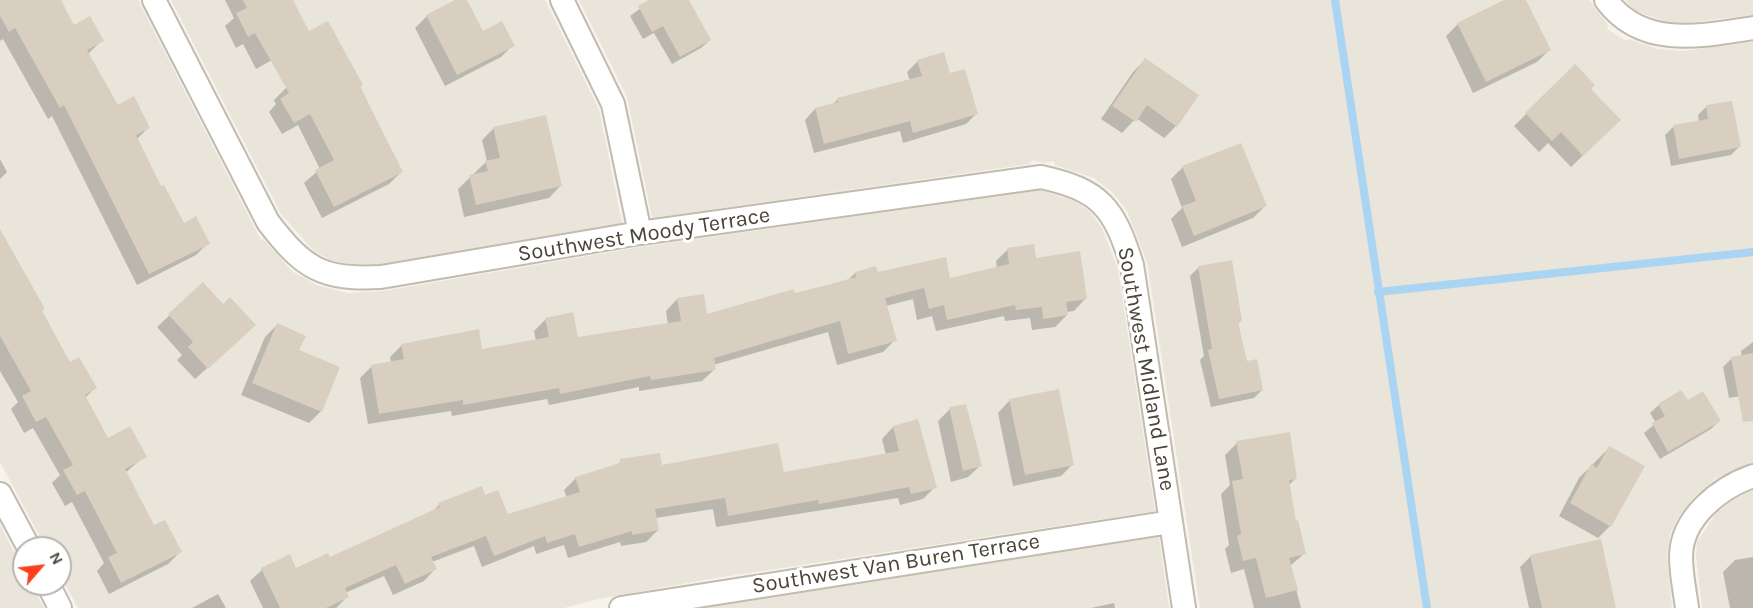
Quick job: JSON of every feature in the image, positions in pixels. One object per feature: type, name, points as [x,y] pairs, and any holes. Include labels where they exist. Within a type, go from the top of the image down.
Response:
[{"type":"street","name":"Southwest Moody Terrace","points":[[154,0],[268,222],[304,262],[323,273],[348,279],[381,278],[640,233],[1041,177]]},
{"type":"street","points":[[562,0],[613,104],[640,233]]},
{"type":"street","points":[[1606,0],[1627,22],[1663,36],[1685,37],[1753,28]]},
{"type":"street","name":"Southwest Midland Lane","points":[[1041,177],[1083,189],[1101,202],[1115,220],[1123,237],[1132,265],[1184,608]]},
{"type":"street","points":[[1687,608],[1681,558],[1683,539],[1692,521],[1707,503],[1725,489],[1753,476]]},
{"type":"street","points":[[0,494],[22,536]]},
{"type":"street","name":"Southwest Van Buren Terrace","points":[[621,608],[1171,522]]},
{"type":"shaded area","points":[[0,0],[138,0],[261,240],[263,239],[293,272],[319,286],[348,293],[383,291],[641,247],[1039,190],[1075,201],[1090,212],[1102,228],[1118,269],[1155,511],[710,579],[603,598],[564,608],[78,608],[71,596],[72,536],[40,536],[0,462]]},
{"type":"shaded area","points":[[171,0],[545,0],[599,109],[622,223],[381,264],[351,265],[330,260],[314,251],[281,214]]},
{"type":"shaded area","points":[[579,0],[1589,0],[1608,25],[1607,29],[1626,41],[1628,39],[1658,49],[1683,51],[1753,42],[1753,462],[1715,479],[1695,496],[1679,516],[1670,534],[1667,557],[1672,608],[1200,608],[1147,262],[1127,211],[1113,193],[1094,178],[1055,165],[1054,161],[1043,163],[1032,160],[1030,164],[652,218],[627,97]]},
{"type":"shaded area","points":[[1625,0],[1753,0],[1753,15],[1686,23],[1667,22],[1636,11]]},
{"type":"shaded area","points":[[1753,490],[1753,608],[1702,608],[1696,556],[1697,542],[1717,512],[1732,500]]},
{"type":"shaded area","points":[[0,525],[12,548],[12,596],[38,596],[44,608],[0,608]]},
{"type":"shaded area","points":[[1159,537],[1169,608],[698,608],[713,605]]},
{"type":"building","points":[[0,0],[61,0],[74,25],[90,16],[104,41],[87,50],[118,105],[134,96],[150,128],[136,135],[161,186],[164,185],[184,223],[196,216],[210,244],[149,274],[64,105],[60,108],[15,28],[9,32],[0,16]]},
{"type":"building","points":[[243,0],[293,0],[309,31],[328,21],[363,85],[360,87],[403,172],[334,207],[315,170],[334,160],[310,114],[294,123],[280,99],[289,93],[255,33],[248,37],[236,13],[247,8]]},
{"type":"building","points":[[455,0],[467,0],[483,31],[502,21],[515,46],[457,75],[426,15]]},
{"type":"building","points":[[649,0],[689,0],[711,40],[680,57],[663,26],[652,32],[638,6]]},
{"type":"building","points":[[1504,0],[1526,0],[1551,50],[1486,82],[1457,23]]},
{"type":"building","points":[[944,52],[950,73],[965,69],[978,114],[913,133],[910,121],[824,144],[815,108],[838,102],[837,98],[922,76],[917,60]]},
{"type":"building","points":[[1145,58],[1199,95],[1177,127],[1147,105],[1136,122],[1112,106]]},
{"type":"building","points":[[1575,64],[1595,85],[1591,89],[1621,120],[1583,156],[1561,132],[1552,141],[1525,113]]},
{"type":"building","points":[[1732,101],[1741,147],[1679,159],[1673,125],[1708,119],[1706,105]]},
{"type":"building","points":[[546,115],[562,186],[476,205],[469,175],[488,171],[485,161],[500,158],[493,127]]},
{"type":"building","points":[[1241,143],[1267,206],[1194,236],[1182,206],[1196,201],[1182,166]]},
{"type":"building","points":[[0,229],[45,309],[42,311],[70,362],[79,357],[97,388],[85,395],[108,438],[130,426],[147,457],[125,469],[154,525],[165,520],[182,552],[121,583],[108,557],[117,553],[85,491],[77,495],[63,470],[73,465],[46,417],[36,422],[22,396],[31,391],[0,336]]},
{"type":"building","points":[[1034,244],[1036,258],[1080,251],[1087,299],[1066,302],[1068,315],[1043,319],[1042,307],[1016,310],[1015,305],[947,320],[944,305],[929,309],[924,288],[885,298],[897,341],[848,354],[840,321],[714,358],[716,370],[651,380],[650,376],[560,394],[559,388],[463,405],[463,400],[379,414],[371,365],[404,359],[401,344],[479,329],[482,349],[549,337],[545,318],[573,312],[578,337],[681,321],[677,298],[704,294],[707,314],[794,289],[795,294],[856,277],[855,272],[876,266],[878,272],[946,257],[950,278],[1009,264],[1007,248]]},
{"type":"building","points":[[1232,260],[1242,321],[1238,322],[1247,361],[1257,359],[1263,390],[1219,399],[1208,350],[1212,349],[1198,266]]},
{"type":"building","points":[[203,282],[223,304],[230,297],[256,325],[208,369],[188,347],[193,342],[168,314]]},
{"type":"building","points":[[277,323],[306,336],[299,350],[340,367],[322,412],[252,383]]},
{"type":"building","points":[[1753,353],[1753,421],[1743,422],[1731,357]]},
{"type":"building","points":[[1059,389],[1074,465],[1025,475],[1009,399]]},
{"type":"building","points":[[1681,390],[1688,400],[1703,391],[1721,421],[1668,452],[1652,423],[1665,416],[1658,404]]},
{"type":"building","points":[[966,404],[982,466],[963,471],[949,407]]},
{"type":"building","points":[[918,419],[937,488],[911,494],[909,487],[819,504],[818,500],[728,516],[725,498],[655,509],[659,530],[632,535],[632,531],[579,547],[575,534],[547,543],[545,536],[494,556],[486,536],[431,557],[437,569],[405,584],[396,565],[345,588],[349,597],[326,608],[280,608],[261,568],[290,554],[296,568],[328,553],[330,557],[440,507],[438,503],[482,486],[485,495],[498,490],[508,514],[580,492],[575,477],[620,463],[620,459],[660,453],[662,465],[778,443],[784,472],[899,451],[893,426]]},
{"type":"building","points":[[1290,432],[1297,479],[1289,480],[1296,521],[1298,520],[1306,554],[1289,558],[1298,590],[1266,598],[1256,558],[1243,561],[1237,536],[1241,534],[1232,481],[1243,479],[1236,441]]},
{"type":"building","points":[[1609,446],[1645,466],[1611,527],[1570,503],[1591,464],[1597,468]]},
{"type":"building","points":[[1601,539],[1616,608],[1542,608],[1530,555]]},
{"type":"waterway","points":[[1335,0],[1427,608]]},
{"type":"waterway","points":[[1378,292],[1753,252]]}]
